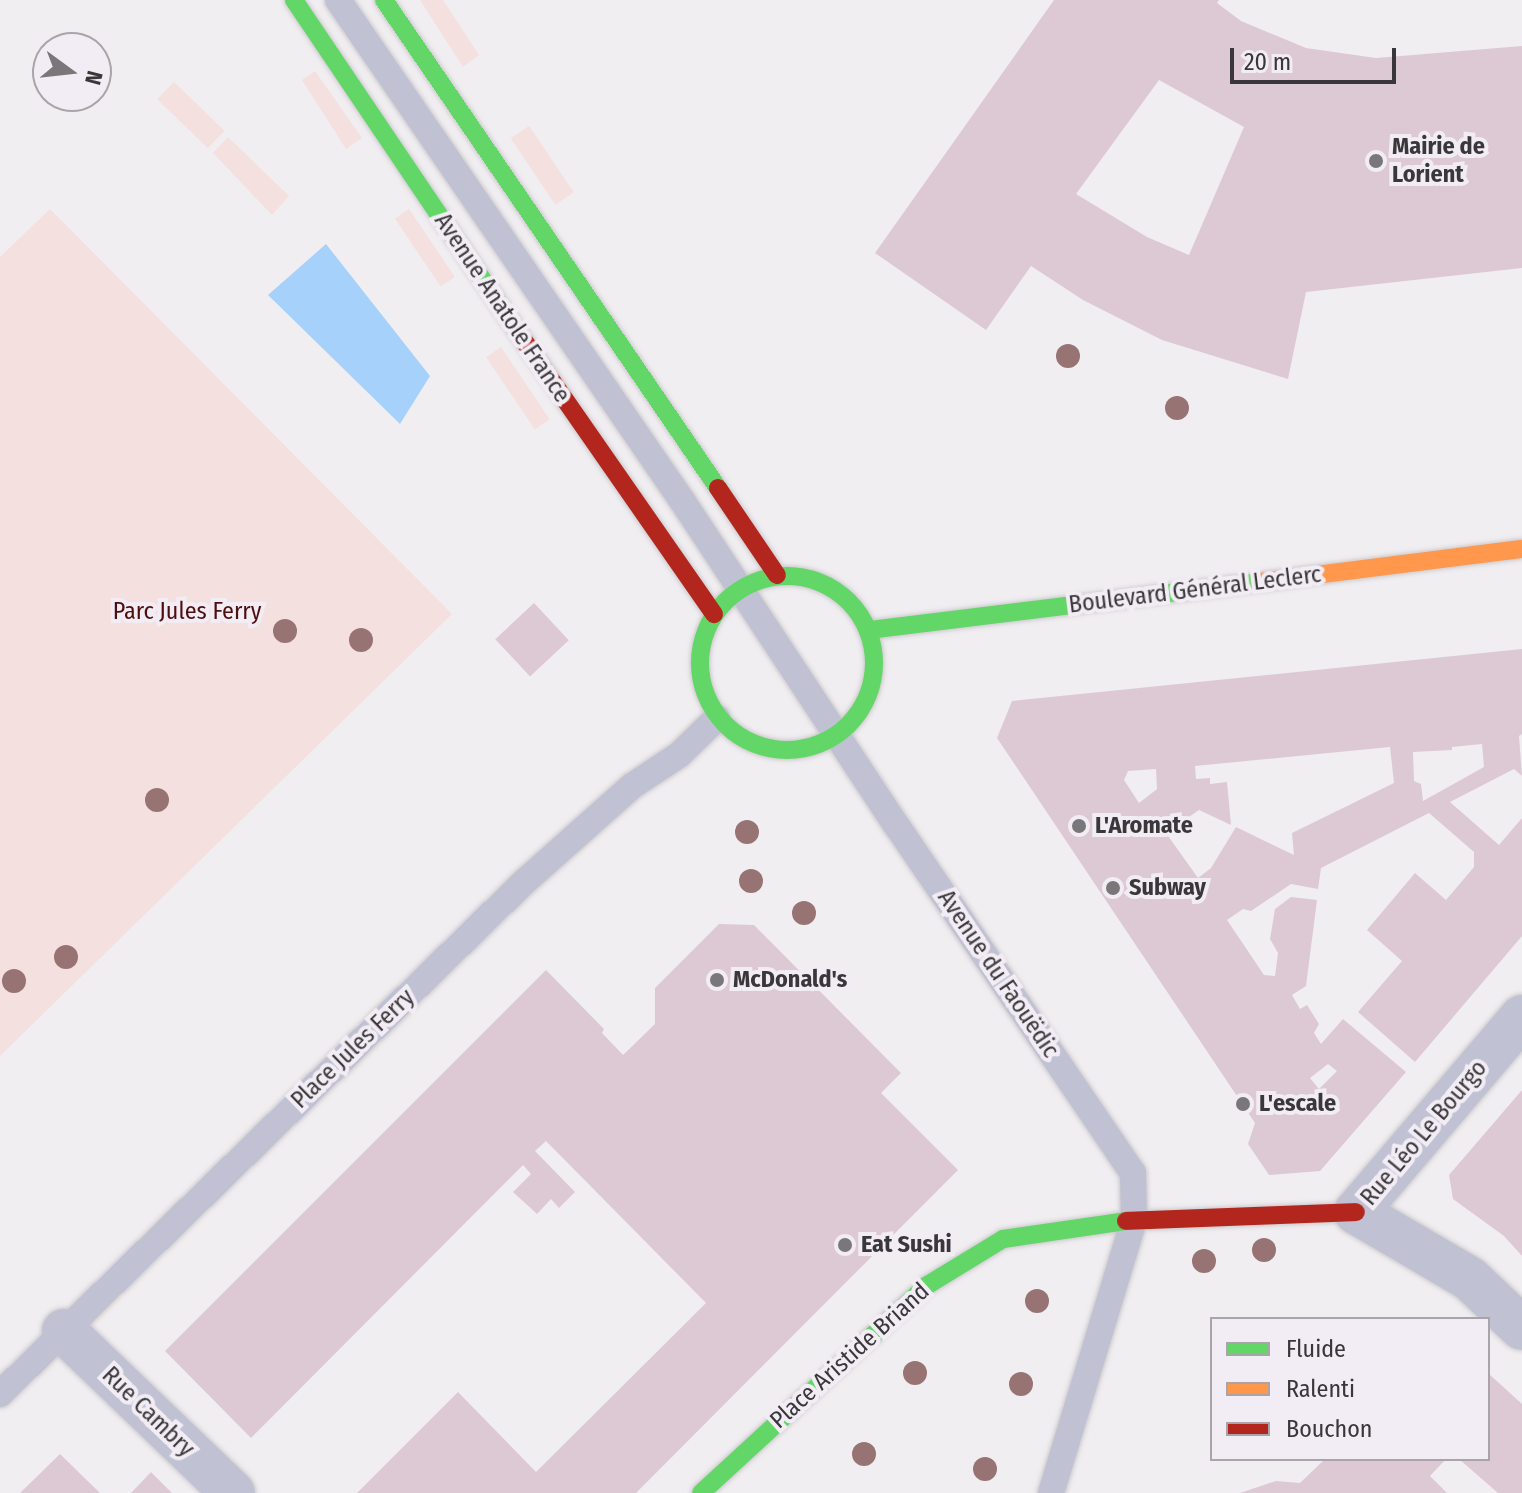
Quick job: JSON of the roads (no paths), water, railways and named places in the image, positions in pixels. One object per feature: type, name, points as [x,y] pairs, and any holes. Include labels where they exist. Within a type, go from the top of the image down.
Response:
[{"type":"main road","name":"Avenue Anatole France","points":[[294,0],[617,479],[714,614]]},
{"type":"main road","points":[[384,0],[777,575]]},
{"type":"main road","name":"Boulevard Général Leclerc","points":[[869,630],[1522,549]]},
{"type":"main road","points":[[777,575],[805,577],[832,587],[854,606],[869,630],[875,659],[871,689],[859,715],[838,736],[788,752],[774,750],[736,736],[717,718],[699,667],[702,639],[714,614],[740,588],[777,575]]},
{"type":"main road","name":"Place Aristide Briand","points":[[701,1493],[926,1286],[1003,1239],[1134,1220],[1356,1212]]},
{"type":"street","name":"Rue Léo Le Bourgo","points":[[1356,1212],[1522,1017]]},
{"type":"street","points":[[1356,1212],[1470,1279],[1522,1328]]},
{"type":"street","name":"Rue Cambry","points":[[64,1331],[233,1493]]},
{"type":"lane","name":"Avenue Anatole France","points":[[338,0],[838,736]]},
{"type":"lane","name":"Place Jules Ferry","points":[[0,1394],[522,884],[632,786],[679,755],[717,718]]},
{"type":"lane","name":"Avenue du Faouëdic","points":[[838,736],[1133,1173],[1134,1220]]},
{"type":"lane","points":[[1051,1493],[1134,1220]]},
{"type":"water","points":[[326,244],[430,376],[400,424],[268,295]]},
{"type":"place","name":"Mairie de Lorient","points":[[1376,161]]},
{"type":"place","name":"L'Aromate","points":[[1079,826]]},
{"type":"place","name":"Subway","points":[[1113,888]]},
{"type":"place","name":"McDonald's","points":[[717,980]]},
{"type":"place","name":"L'escale","points":[[1243,1104]]},
{"type":"place","name":"Eat Sushi","points":[[845,1245]]},
{"type":"park label","name":"Parc Jules Ferry","points":[[187,612]]}]
